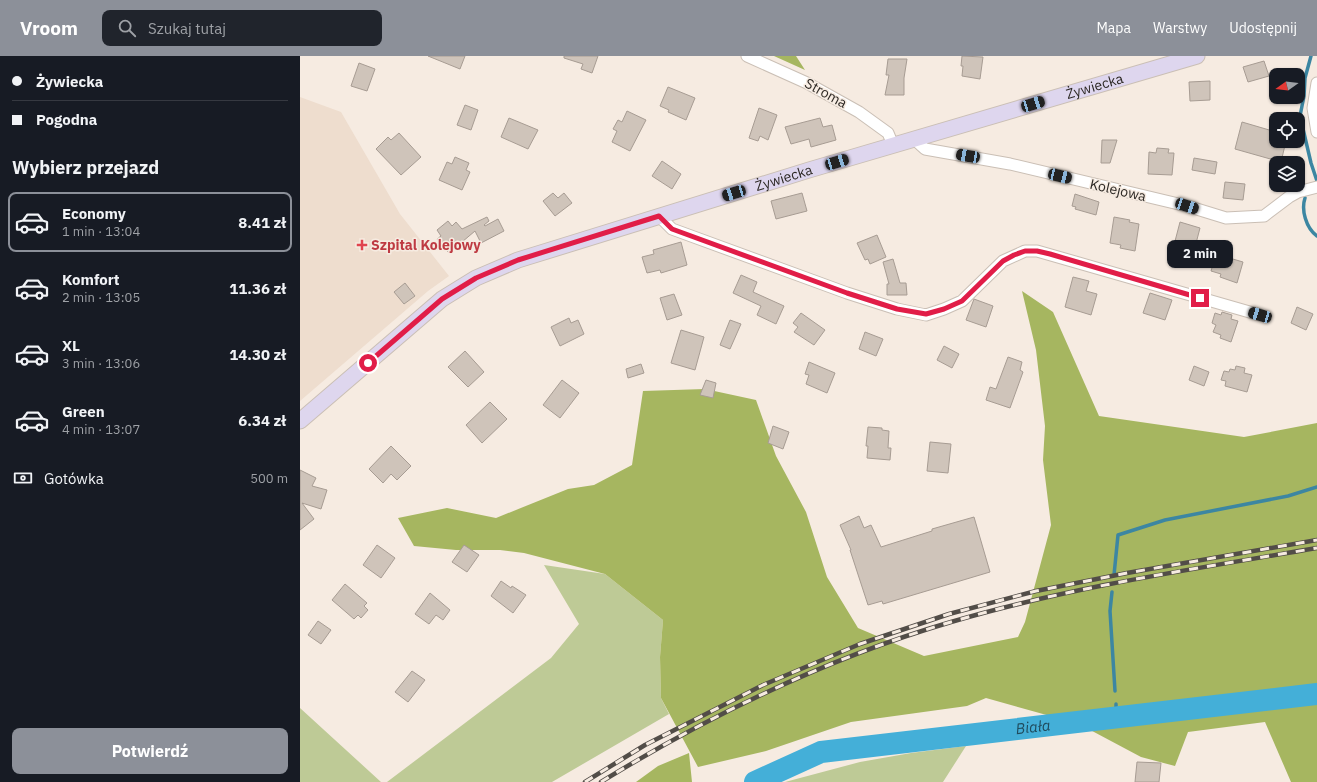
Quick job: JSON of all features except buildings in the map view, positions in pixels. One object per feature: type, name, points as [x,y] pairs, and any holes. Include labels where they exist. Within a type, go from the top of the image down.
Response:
[{"type":"main road","name":"Żywiecka","points":[[300,422],[442,299],[476,278],[518,260],[893,145],[1197,56]]},
{"type":"street","name":"Stroma","points":[[747,56],[807,83],[859,112],[888,133],[893,145]]},
{"type":"street","points":[[1317,83],[1313,108],[1317,132]]},
{"type":"street","name":"Kolejowa","points":[[914,139],[926,149],[1010,164],[1187,206],[1226,218],[1264,216],[1298,192],[1317,187]]},
{"type":"street","points":[[659,216],[672,229],[847,293],[897,309],[926,314],[944,309],[962,301],[1003,261],[1025,251],[1037,251],[1260,315]]},
{"type":"shaded area","name":"Szpital Kolejowy","points":[[300,97],[341,112],[400,214],[449,276],[428,291],[300,401]]},
{"type":"green space","points":[[774,56],[796,56],[805,70]]},
{"type":"green space","points":[[1022,291],[1053,312],[1099,416],[1244,437],[1317,423],[1317,782],[1291,782],[1265,722],[1188,732],[1175,766],[1141,757],[1079,724],[986,698],[967,706],[851,722],[766,751],[698,767],[661,698],[660,657],[663,620],[605,574],[524,553],[500,550],[456,550],[414,546],[398,518],[447,508],[496,518],[568,489],[594,485],[632,465],[643,391],[705,389],[756,400],[776,456],[806,512],[827,577],[858,628],[924,656],[1018,637],[1025,622],[1051,525],[1043,460],[1045,426],[1036,350]]},
{"type":"green space","points":[[544,565],[605,574],[663,620],[660,657],[661,698],[669,714],[552,782],[387,782],[551,658],[579,624]]},
{"type":"green space","points":[[300,708],[381,782],[300,782]]},
{"type":"green space","points":[[966,746],[943,782],[785,782],[860,762],[911,753]]},
{"type":"green space","points":[[689,753],[692,782],[636,782],[658,766]]},
{"type":"waterway","points":[[1311,56],[1305,78],[1304,96],[1300,116],[1311,163],[1317,181]]},
{"type":"waterway","points":[[1305,198],[1305,218],[1307,224],[1317,236]]},
{"type":"waterway","points":[[1114,575],[1118,535],[1165,520],[1288,496],[1317,487]]},
{"type":"waterway","points":[[1112,592],[1110,611],[1115,691]]},
{"type":"waterway","name":"Biała","points":[[755,782],[821,752],[1317,694]]},
{"type":"waterway","points":[[1116,704],[1116,718]]},
{"type":"railway","points":[[585,782],[645,745],[763,685],[860,644],[949,614],[1036,591],[1127,573],[1317,540]]},
{"type":"railway","points":[[601,782],[642,757],[727,711],[815,671],[905,636],[996,610],[1087,589],[1179,571],[1317,548]]},
{"type":"place","name":"Szpital Kolejowy","points":[[362,245]]},
{"type":"route","points":[[368,363],[442,299],[476,278],[518,260],[659,216],[672,229],[847,293],[897,309],[926,314],[944,309],[962,301],[1003,261],[1025,251],[1037,251],[1050,254],[1200,298]]}]
